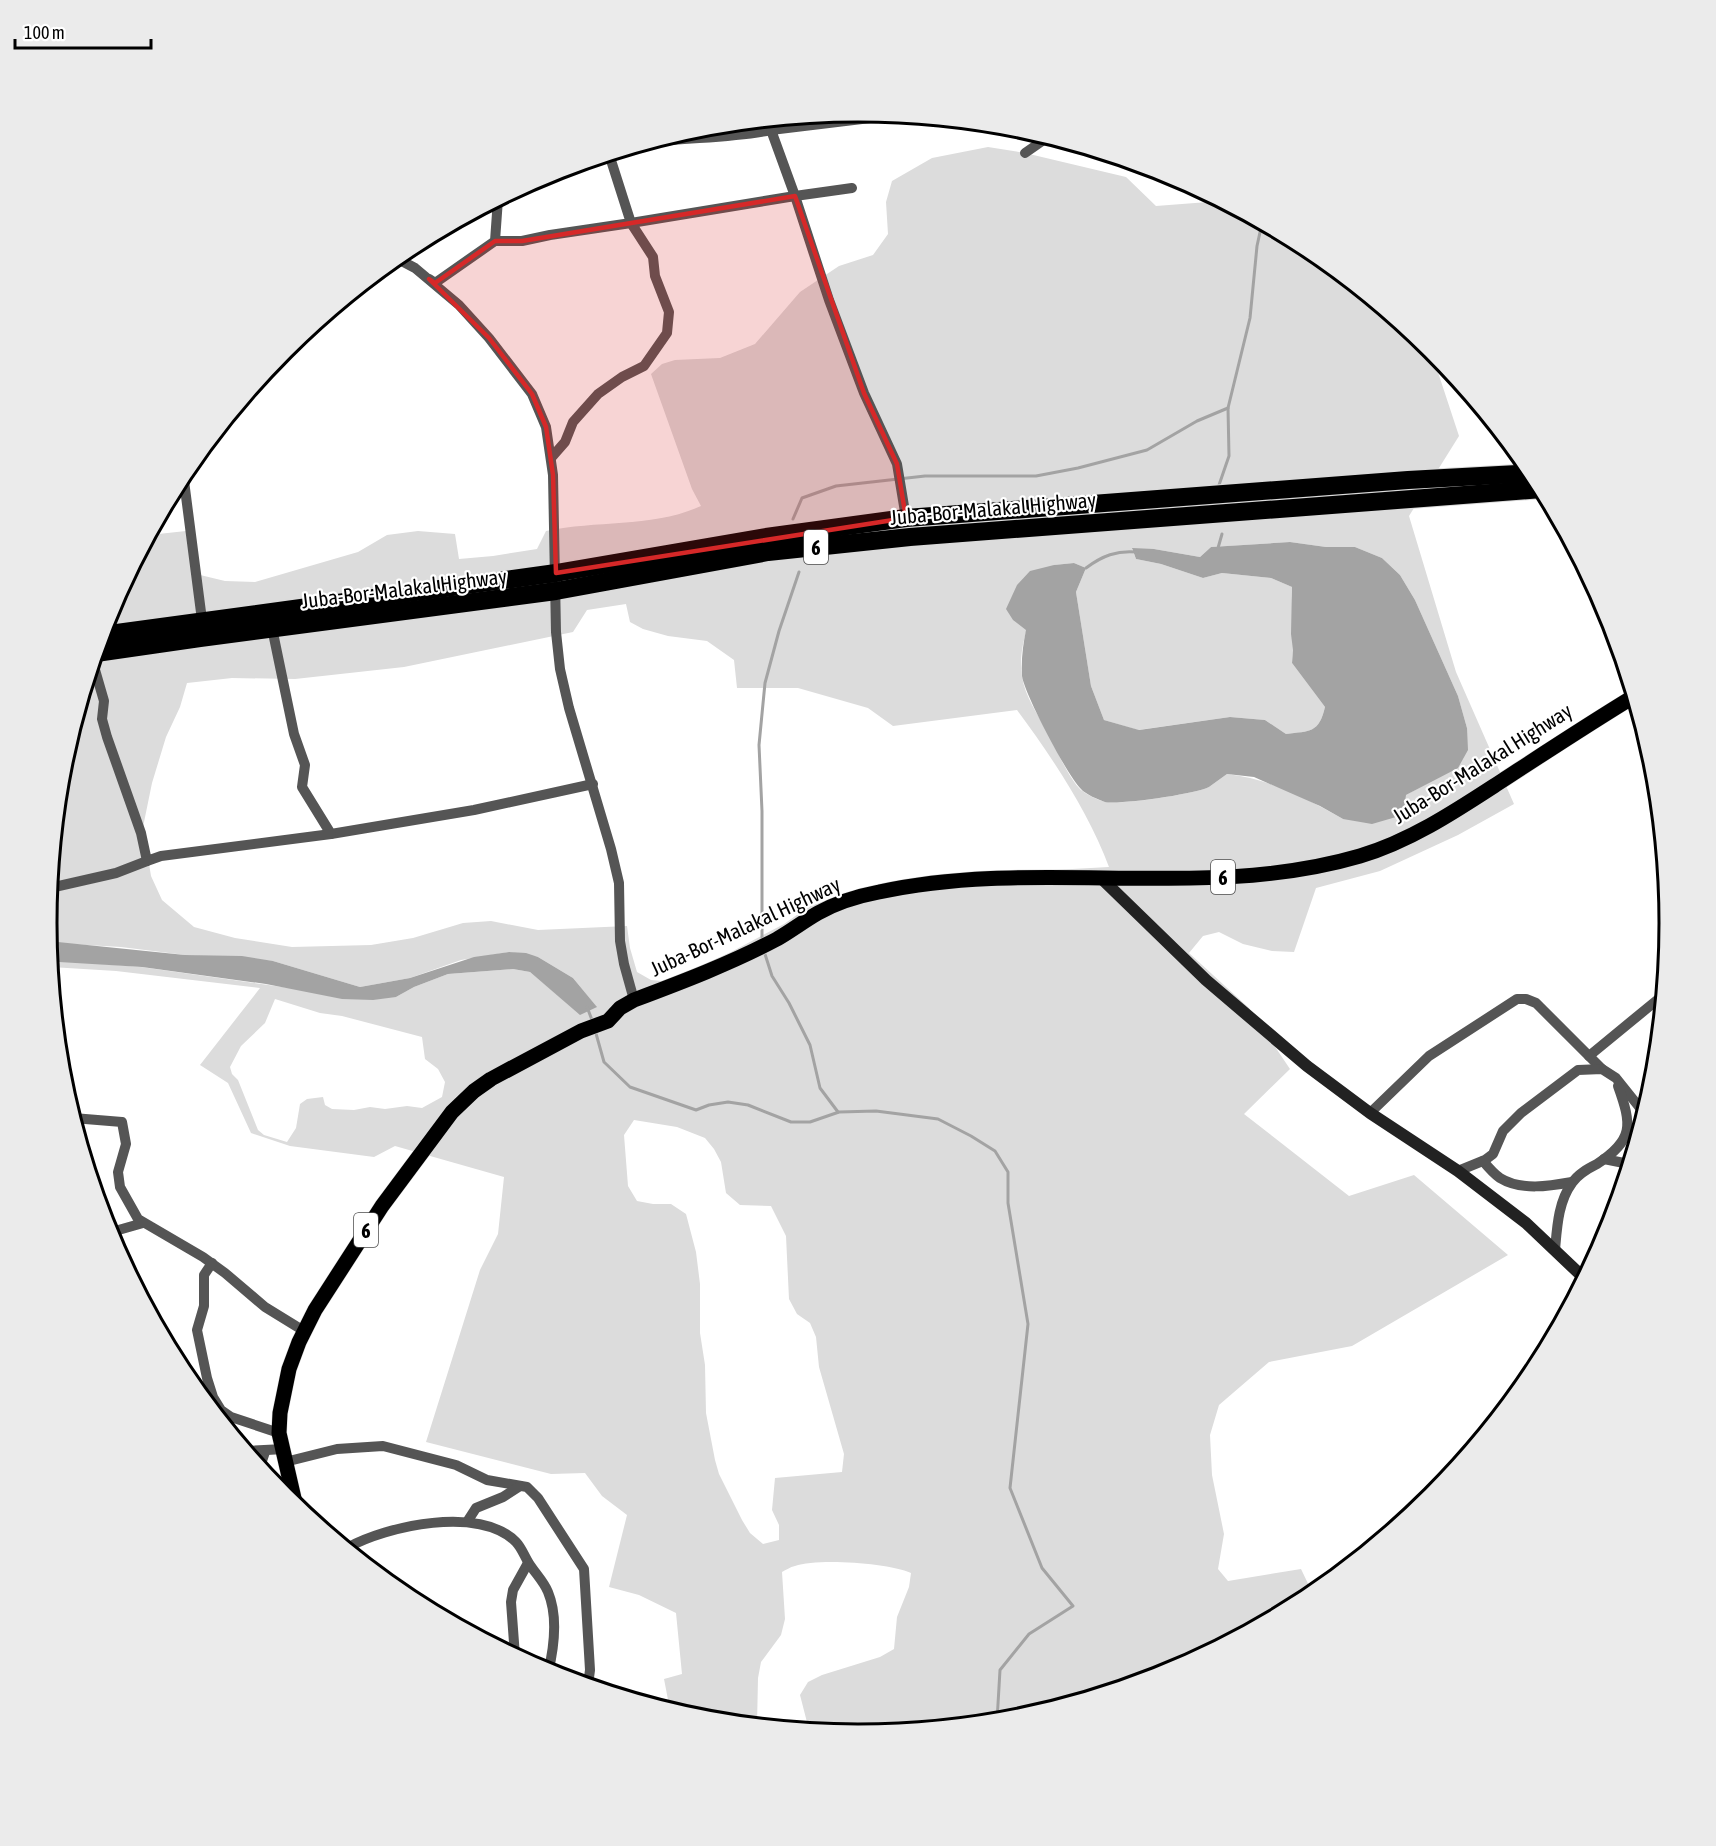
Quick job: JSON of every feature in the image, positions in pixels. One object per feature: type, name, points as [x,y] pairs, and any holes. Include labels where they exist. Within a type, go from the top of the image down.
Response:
[{"type":"highway","name":"Juba-Bor-Malakal Highway","points":[[112,633],[202,620],[556,582],[766,537],[906,518],[1520,473]]},
{"type":"highway","name":"Juba-Bor-Malakal Highway","points":[[105,652],[272,628],[556,582],[768,552],[910,537],[1531,490]]},
{"type":"main road","name":"Juba-Bor-Malakal Highway","points":[[292,1489],[279,1433],[280,1413],[289,1369],[304,1331],[321,1300],[382,1206],[452,1112],[474,1091],[492,1079],[581,1031],[608,1021],[620,1008],[634,1000],[746,955],[838,904],[878,892],[958,881],[1045,877],[1176,879],[1272,873],[1304,869],[1362,855],[1415,834],[1447,816],[1584,726],[1627,701]]},
{"type":"street","points":[[770,127],[829,300],[864,393],[897,464],[906,518]]},
{"type":"street","points":[[704,137],[740,136],[760,128]]},
{"type":"street","points":[[1025,153],[1039,143]]},
{"type":"street","points":[[551,458],[565,442],[573,422],[598,394],[622,377],[644,366],[667,333],[669,312],[655,276],[653,257],[631,223],[611,162]]},
{"type":"street","points":[[404,264],[435,283],[495,241],[522,241],[550,234],[852,188]]},
{"type":"street","points":[[495,241],[497,208]]},
{"type":"street","points":[[405,263],[415,268],[459,305],[489,338],[531,394],[546,427],[555,514],[556,632],[560,669],[619,883],[620,941],[634,1000]]},
{"type":"street","points":[[185,489],[202,620]]},
{"type":"street","points":[[272,628],[294,734],[305,765],[302,787],[331,834]]},
{"type":"street","points":[[97,676],[105,701],[102,719],[141,833],[147,861]]},
{"type":"street","points":[[58,886],[116,873],[161,856],[331,834],[474,810],[593,784]]},
{"type":"street","points":[[1101,878],[1206,980],[1308,1065],[1370,1113],[1458,1171],[1526,1223],[1578,1272]]},
{"type":"street","points":[[1370,1113],[1429,1056],[1517,999],[1526,999],[1536,1003],[1602,1069],[1616,1078],[1638,1105]]},
{"type":"street","points":[[1589,1056],[1654,1002]]},
{"type":"street","points":[[1458,1171],[1483,1161],[1493,1154],[1503,1131],[1528,1107],[1578,1070],[1602,1069]]},
{"type":"street","points":[[1555,1250],[1557,1224],[1572,1182],[1621,1145],[1628,1130],[1624,1103],[1616,1078]]},
{"type":"street","points":[[81,1119],[122,1122],[126,1144],[118,1172],[120,1187],[138,1220],[212,1263],[265,1307],[304,1331]]},
{"type":"street","points":[[1604,1159],[1622,1163]]},
{"type":"street","points":[[1483,1161],[1498,1177],[1511,1184],[1537,1187],[1572,1182]]},
{"type":"street","points":[[118,1230],[143,1223]]},
{"type":"street","points":[[212,1263],[204,1275],[204,1306],[197,1329],[214,1398]]},
{"type":"street","points":[[224,1412],[231,1417],[279,1433]]},
{"type":"street","points":[[256,1452],[285,1456],[382,1446],[456,1465],[487,1480],[526,1487],[538,1498],[584,1569],[589,1677]]},
{"type":"street","points":[[263,1458],[265,1452]]},
{"type":"street","points":[[467,1522],[476,1508],[503,1497],[520,1486]]},
{"type":"street","points":[[354,1545],[376,1534],[412,1524],[467,1522],[499,1532],[515,1542],[547,1590],[554,1611],[549,1662]]},
{"type":"street","points":[[514,1646],[511,1602],[513,1590],[528,1563]]},
{"type":"highlighted area","points":[[795,196],[864,393],[897,464],[906,518],[556,573],[553,475],[546,427],[532,394],[489,338],[429,279],[435,283],[495,241],[522,241]]},
{"type":"shaded area","points":[[988,147],[1025,153],[1126,177],[1156,206],[1206,202],[1258,229],[1303,257],[1346,288],[1386,321],[1438,372],[1459,436],[1409,516],[1456,672],[1514,804],[1458,835],[1380,871],[1316,888],[1294,952],[1272,951],[1243,944],[1219,932],[1203,936],[1189,953],[1249,1008],[1290,1069],[1244,1114],[1349,1196],[1414,1175],[1508,1255],[1352,1346],[1269,1362],[1219,1405],[1210,1435],[1212,1475],[1224,1534],[1218,1569],[1228,1581],[1301,1569],[1309,1585],[1303,1589],[1258,1617],[1165,1663],[1065,1697],[1014,1709],[963,1717],[858,1724],[807,1722],[800,1695],[808,1682],[822,1675],[880,1657],[894,1649],[897,1617],[909,1587],[911,1573],[870,1564],[836,1562],[791,1567],[782,1572],[785,1619],[781,1635],[761,1662],[758,1678],[757,1717],[668,1701],[664,1679],[682,1674],[676,1613],[639,1595],[609,1587],[627,1515],[602,1496],[585,1473],[551,1474],[426,1442],[480,1270],[498,1234],[504,1177],[395,1146],[374,1157],[290,1146],[251,1133],[228,1083],[200,1065],[260,988],[116,971],[59,967],[58,961],[141,967],[304,990],[396,997],[414,987],[448,974],[513,969],[530,972],[580,1014],[596,1006],[573,978],[538,957],[509,952],[461,960],[410,978],[360,987],[273,961],[58,943],[59,871],[72,767],[84,716],[118,616],[158,534],[186,531],[196,574],[225,581],[255,582],[358,552],[387,535],[418,531],[455,534],[459,559],[493,556],[537,549],[546,531],[664,518],[701,506],[692,489],[651,374],[662,364],[675,360],[720,358],[755,344],[800,292],[839,266],[873,255],[888,234],[886,202],[892,181],[932,158]],"holes":[[[1290,542],[1326,547],[1355,547],[1382,558],[1400,575],[1415,600],[1458,696],[1467,728],[1428,783],[1406,795],[1343,819],[1273,785],[1227,774],[1201,790],[1174,796],[1114,803],[1100,800],[1081,790],[1067,771],[1032,705],[1022,677],[1022,648],[1026,633],[1054,565],[1074,563],[1086,568],[1076,592],[1091,686],[1104,720],[1138,730],[1230,717],[1265,720],[1286,734],[1312,729],[1320,722],[1325,707],[1292,663],[1292,587],[1271,578],[1222,573],[1203,578],[1161,564],[1136,559],[1132,549],[1154,549],[1200,557],[1211,547]],[[626,604],[630,622],[643,629],[668,636],[707,641],[734,660],[737,688],[798,688],[868,708],[893,726],[1017,710],[1069,786],[1091,826],[1109,867],[917,881],[849,892],[808,907],[784,924],[731,952],[681,975],[662,981],[651,980],[637,972],[627,926],[538,930],[491,921],[463,923],[413,938],[371,945],[292,947],[235,938],[194,927],[162,900],[151,876],[143,827],[152,783],[166,737],[180,707],[187,683],[232,678],[295,679],[404,667],[573,632],[587,610]],[[275,999],[320,1013],[342,1016],[422,1037],[425,1059],[438,1069],[445,1082],[442,1097],[422,1108],[370,1107],[354,1110],[332,1109],[325,1105],[323,1097],[307,1099],[300,1104],[296,1128],[287,1142],[264,1135],[258,1130],[238,1080],[232,1074],[230,1067],[241,1046],[265,1023]],[[634,1120],[677,1127],[705,1138],[721,1162],[726,1193],[740,1205],[771,1206],[786,1236],[789,1299],[797,1314],[810,1323],[816,1337],[819,1367],[844,1454],[842,1472],[775,1478],[772,1510],[779,1525],[779,1540],[763,1544],[750,1533],[719,1474],[706,1413],[705,1365],[700,1333],[700,1284],[696,1252],[686,1214],[671,1204],[637,1201],[628,1186],[624,1135]]]},
{"type":"shaded area","points":[[1290,542],[1326,547],[1355,547],[1382,558],[1400,575],[1415,600],[1458,696],[1467,728],[1468,750],[1458,768],[1406,795],[1403,815],[1372,824],[1343,819],[1320,806],[1254,777],[1227,774],[1201,790],[1174,796],[1113,803],[1092,797],[1083,791],[1057,752],[1038,716],[1022,676],[1026,630],[1013,620],[1006,609],[1017,585],[1030,571],[1054,565],[1074,563],[1086,568],[1076,592],[1091,686],[1104,720],[1139,730],[1230,717],[1265,720],[1286,734],[1301,732],[1312,729],[1320,722],[1325,707],[1292,663],[1292,587],[1271,578],[1222,573],[1203,578],[1161,564],[1136,559],[1132,548],[1154,549],[1200,557],[1211,547]]},
{"type":"shaded area","points":[[58,942],[185,955],[242,956],[273,961],[360,987],[410,978],[474,957],[509,952],[526,953],[538,957],[573,978],[597,1007],[580,1015],[530,972],[513,969],[448,974],[414,987],[396,997],[373,1000],[342,999],[266,984],[142,967],[59,962]]},
{"type":"waterway","points":[[1219,485],[1229,456],[1228,408],[1250,318],[1260,230]]},
{"type":"waterway","points":[[793,519],[802,498],[836,486],[925,476],[1036,476],[1078,468],[1147,450],[1197,421],[1228,408]]},
{"type":"waterway","points":[[1218,548],[1222,534]]},
{"type":"waterway","points":[[1086,568],[1110,555],[1137,552]]},
{"type":"waterway","points":[[762,942],[762,811],[759,745],[765,683],[779,631],[799,572]]},
{"type":"waterway","points":[[764,951],[772,976],[789,1003],[810,1045],[820,1088],[838,1112]]},
{"type":"waterway","points":[[587,1007],[592,1020]]},
{"type":"waterway","points":[[595,1030],[604,1062],[630,1087],[696,1110],[728,1102],[748,1105],[791,1122],[810,1122],[839,1112],[876,1111],[938,1119],[995,1151],[1008,1172],[1008,1203],[1028,1324],[1010,1488],[1042,1568],[1073,1606],[1029,1634],[1000,1670],[998,1712]]}]
